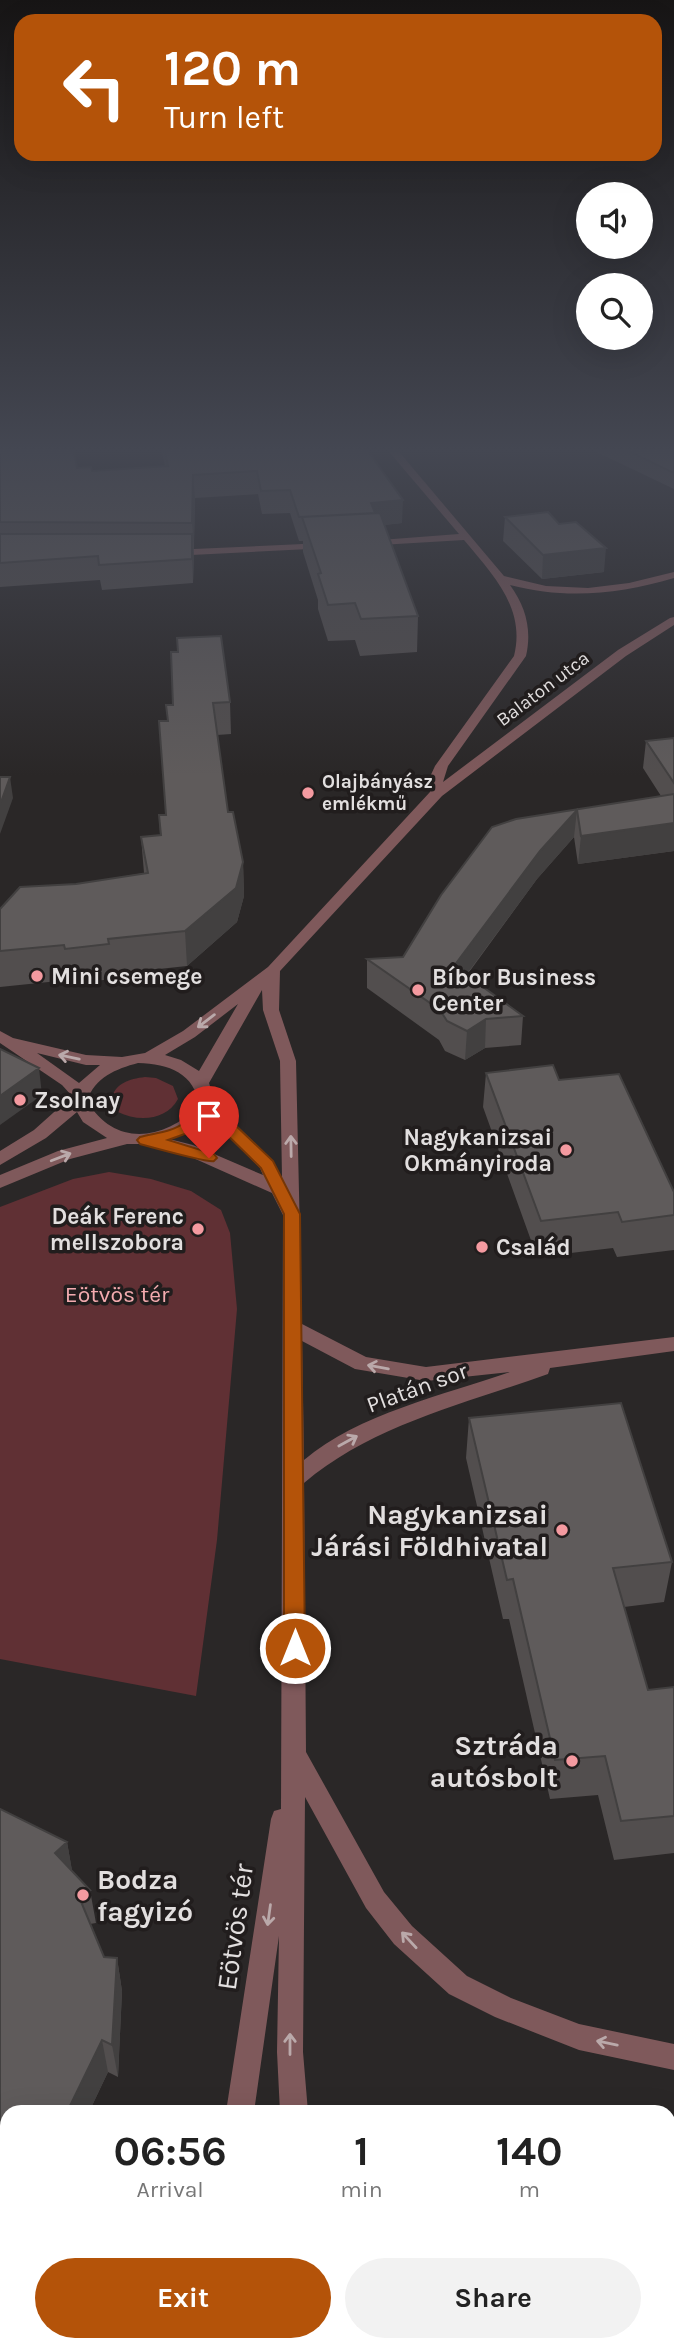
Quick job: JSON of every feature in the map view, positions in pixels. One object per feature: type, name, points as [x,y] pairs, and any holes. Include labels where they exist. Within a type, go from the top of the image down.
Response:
[{"type":"street","points":[[438,793],[436,779],[442,766],[524,646],[525,636],[519,611],[501,579],[483,557]]},
{"type":"street","points":[[501,579],[542,589],[595,593],[624,589],[674,575]]},
{"type":"street","name":"Balaton utca","points":[[267,975],[438,793],[622,653],[674,620]]},
{"type":"street","points":[[149,1058],[189,1034],[267,975]]},
{"type":"street","points":[[202,1082],[211,1062],[267,975]]},
{"type":"street","points":[[267,975],[270,1012],[286,1048],[288,1061],[292,1214]]},
{"type":"street","points":[[6,1039],[86,1060],[128,1061],[149,1058],[179,1064],[202,1082],[208,1093],[208,1107],[190,1126],[178,1133],[145,1140]]},
{"type":"street","points":[[6,1039],[68,1082],[90,1122],[112,1135],[187,1149],[279,1189]]},
{"type":"street","points":[[0,1159],[40,1134],[79,1098],[97,1074],[128,1061]]},
{"type":"street","name":"Eötvös tér","points":[[208,1107],[267,1165],[292,1214],[295,1676],[290,2052],[294,2105]]},
{"type":"street","points":[[0,1182],[64,1155],[125,1139]]},
{"type":"street","name":"Platán sor","points":[[292,1327],[362,1364],[426,1374],[674,1344]]},
{"type":"street","name":"Platán sor","points":[[293,1481],[320,1458],[351,1439],[387,1423],[567,1359]]},
{"type":"street","points":[[293,1750],[375,1900],[429,1962],[458,1985],[503,2008],[579,2037],[674,2057]]},
{"type":"street","name":"Eötvös tér","points":[[241,2105],[293,1750]]},
{"type":"green space","points":[[145,1077],[156,1078],[173,1086],[178,1099],[173,1106],[151,1118],[118,1112],[111,1100],[119,1086]]},
{"type":"green space","name":"Eötvös tér","points":[[109,1172],[151,1179],[191,1191],[221,1210],[230,1233],[237,1309],[217,1540],[196,1696],[0,1659],[0,1207],[73,1179]]},
{"type":"building","points":[[0,557],[88,557],[0,563]]},
{"type":"building","points":[[98,557],[192,557],[192,559],[99,565]]},
{"type":"building","points":[[315,557],[396,557],[418,616],[361,619],[355,603],[328,605],[318,574],[321,573]]},
{"type":"building","points":[[221,636],[230,702],[213,703],[228,812],[233,812],[243,862],[236,888],[185,931],[108,939],[109,944],[65,949],[64,945],[0,951],[0,909],[20,887],[76,884],[148,873],[141,837],[161,835],[159,815],[166,815],[159,721],[168,721],[166,705],[173,705],[171,652],[178,652],[177,638]]},
{"type":"building","points":[[674,738],[674,783],[646,741]]},
{"type":"building","points":[[0,777],[10,777],[0,805]]},
{"type":"building","points":[[674,794],[674,823],[581,836],[577,810],[540,851],[454,966],[523,1016],[486,1019],[467,1031],[447,1021],[440,1010],[367,959],[403,957],[441,895],[492,827],[516,819]]},
{"type":"building","points":[[0,1049],[39,1068],[0,1096]]},
{"type":"building","name":"Nagykanizsai Okmányiroda","points":[[553,1065],[559,1080],[619,1074],[674,1192],[674,1215],[622,1222],[618,1212],[541,1221],[486,1073]]},
{"type":"building","points":[[621,1403],[672,1562],[613,1568],[648,1690],[674,1687],[674,1816],[621,1821],[605,1756],[555,1760],[513,1579],[507,1580],[469,1418]]},
{"type":"building","points":[[0,1809],[67,1842],[55,1853],[90,1890],[77,1892],[104,1957],[117,1958],[112,2045],[102,2040],[70,2105],[0,2105]]},
{"type":"place","name":"Olajbányász emlékmű","points":[[308,793]]},
{"type":"place","name":"Mini csemege","points":[[37,976]]},
{"type":"place","name":"Bíbor Business Center","points":[[418,990]]},
{"type":"place","name":"Zsolnay","points":[[20,1100]]},
{"type":"place","name":"Nagykanizsai Okmányiroda","points":[[566,1150]]},
{"type":"place","name":"Deák Ferenc mellszobora","points":[[198,1229]]},
{"type":"place","name":"Család","points":[[482,1247]]},
{"type":"place","name":"Nagykanizsai Járási Földhivatal","points":[[562,1530]]},
{"type":"place","name":"Sztráda autósbolt","points":[[572,1761]]},
{"type":"place","name":"Bodza fagyizó","points":[[83,1895]]},
{"type":"route","points":[[209,1158],[187,1149],[145,1140],[178,1133],[190,1126],[208,1107],[237,1139],[267,1165],[292,1214],[295,1648]]}]
